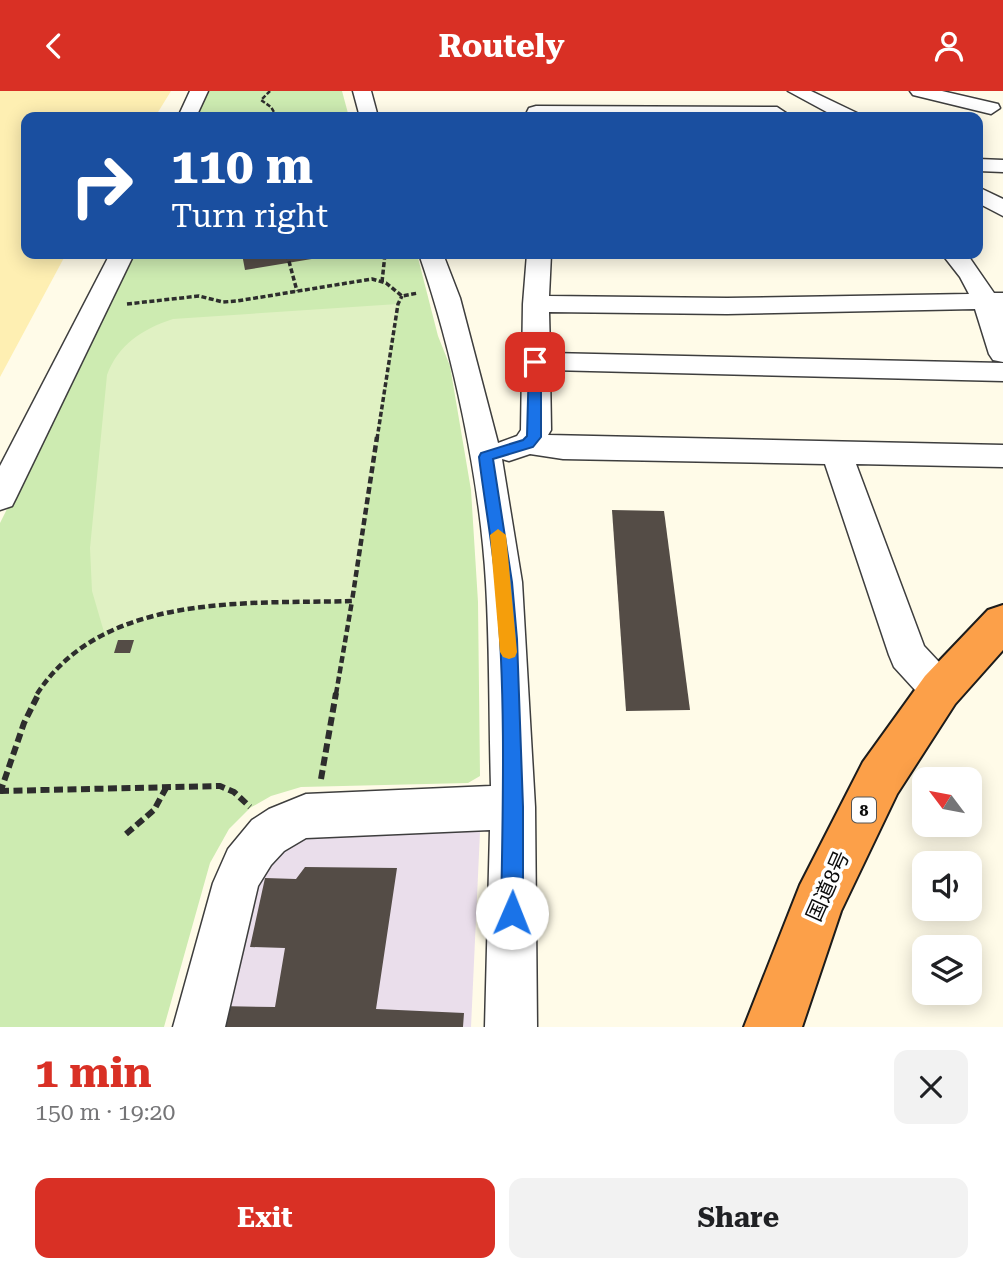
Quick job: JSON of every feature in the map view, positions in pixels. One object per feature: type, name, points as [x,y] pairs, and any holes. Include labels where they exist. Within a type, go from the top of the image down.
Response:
[{"type":"highway","name":"国道8号","points":[[773,1027],[818,903],[880,778],[940,690],[1003,622]]},
{"type":"street","points":[[189,112],[199,91]]},
{"type":"street","points":[[362,91],[368,112]]},
{"type":"street","points":[[536,91],[536,112]]},
{"type":"street","points":[[748,91],[776,112]]},
{"type":"street","points":[[797,91],[840,112]]},
{"type":"street","points":[[919,97],[991,108]]},
{"type":"street","points":[[983,165],[1003,166]]},
{"type":"street","points":[[983,196],[1003,209]]},
{"type":"street","points":[[0,498],[120,259]]},
{"type":"street","points":[[433,259],[447,298],[486,457],[504,582],[513,807],[511,1027]]},
{"type":"street","points":[[528,443],[536,430],[539,259]]},
{"type":"street","points":[[959,259],[994,300],[1003,353]]},
{"type":"street","points":[[536,304],[727,306],[994,300]]},
{"type":"street","points":[[535,362],[833,366],[1003,372]]},
{"type":"street","points":[[486,457],[528,443],[564,448],[1003,456]]},
{"type":"street","points":[[836,454],[908,655],[940,690]]},
{"type":"street","points":[[199,1027],[232,888],[250,854],[274,830],[287,821],[306,816],[513,807]]},
{"type":"path","points":[[269,91],[261,100],[274,112]]},
{"type":"path","points":[[288,259],[296,291]]},
{"type":"path","points":[[382,282],[385,259]]},
{"type":"path","points":[[96,308],[189,297],[223,302],[372,279],[382,282],[402,296],[426,292]]},
{"type":"path","points":[[319,792],[398,305],[402,296]]},
{"type":"path","points":[[256,812],[228,788],[0,791],[33,703],[43,685],[55,670],[104,632],[193,607],[352,601]]},
{"type":"path","points":[[126,834],[154,810],[166,787]]},
{"type":"shaded area","points":[[473,826],[480,832],[471,1027],[214,1027],[243,895],[299,832]]},
{"type":"green space","points":[[203,91],[342,91],[348,112],[193,112]]},
{"type":"green space","points":[[127,259],[418,259],[438,336],[450,366],[471,490],[478,602],[480,776],[468,783],[301,787],[271,796],[250,808],[229,829],[210,863],[164,1027],[0,1027],[0,523],[71,381]]},
{"type":"green space","points":[[398,304],[352,601],[193,607],[104,632],[92,591],[90,548],[107,375],[118,355],[132,339],[173,319]]},
{"type":"sand","points":[[0,91],[171,91],[158,112],[21,112],[21,259],[63,259],[0,377]]},
{"type":"building","points":[[243,259],[312,259],[245,270]]},
{"type":"building","points":[[612,510],[664,511],[690,710],[626,711]]},
{"type":"building","points":[[118,640],[134,640],[130,653],[114,653]]},
{"type":"building","points":[[305,867],[397,868],[376,1009],[464,1013],[463,1027],[213,1027],[218,1006],[275,1007],[285,948],[250,947],[265,878],[296,879]]},
{"type":"slow traffic","points":[[498,535],[509,652]]},
{"type":"route","points":[[512,913],[513,807],[508,639],[504,582],[486,457],[516,448],[534,437],[535,362]]}]
